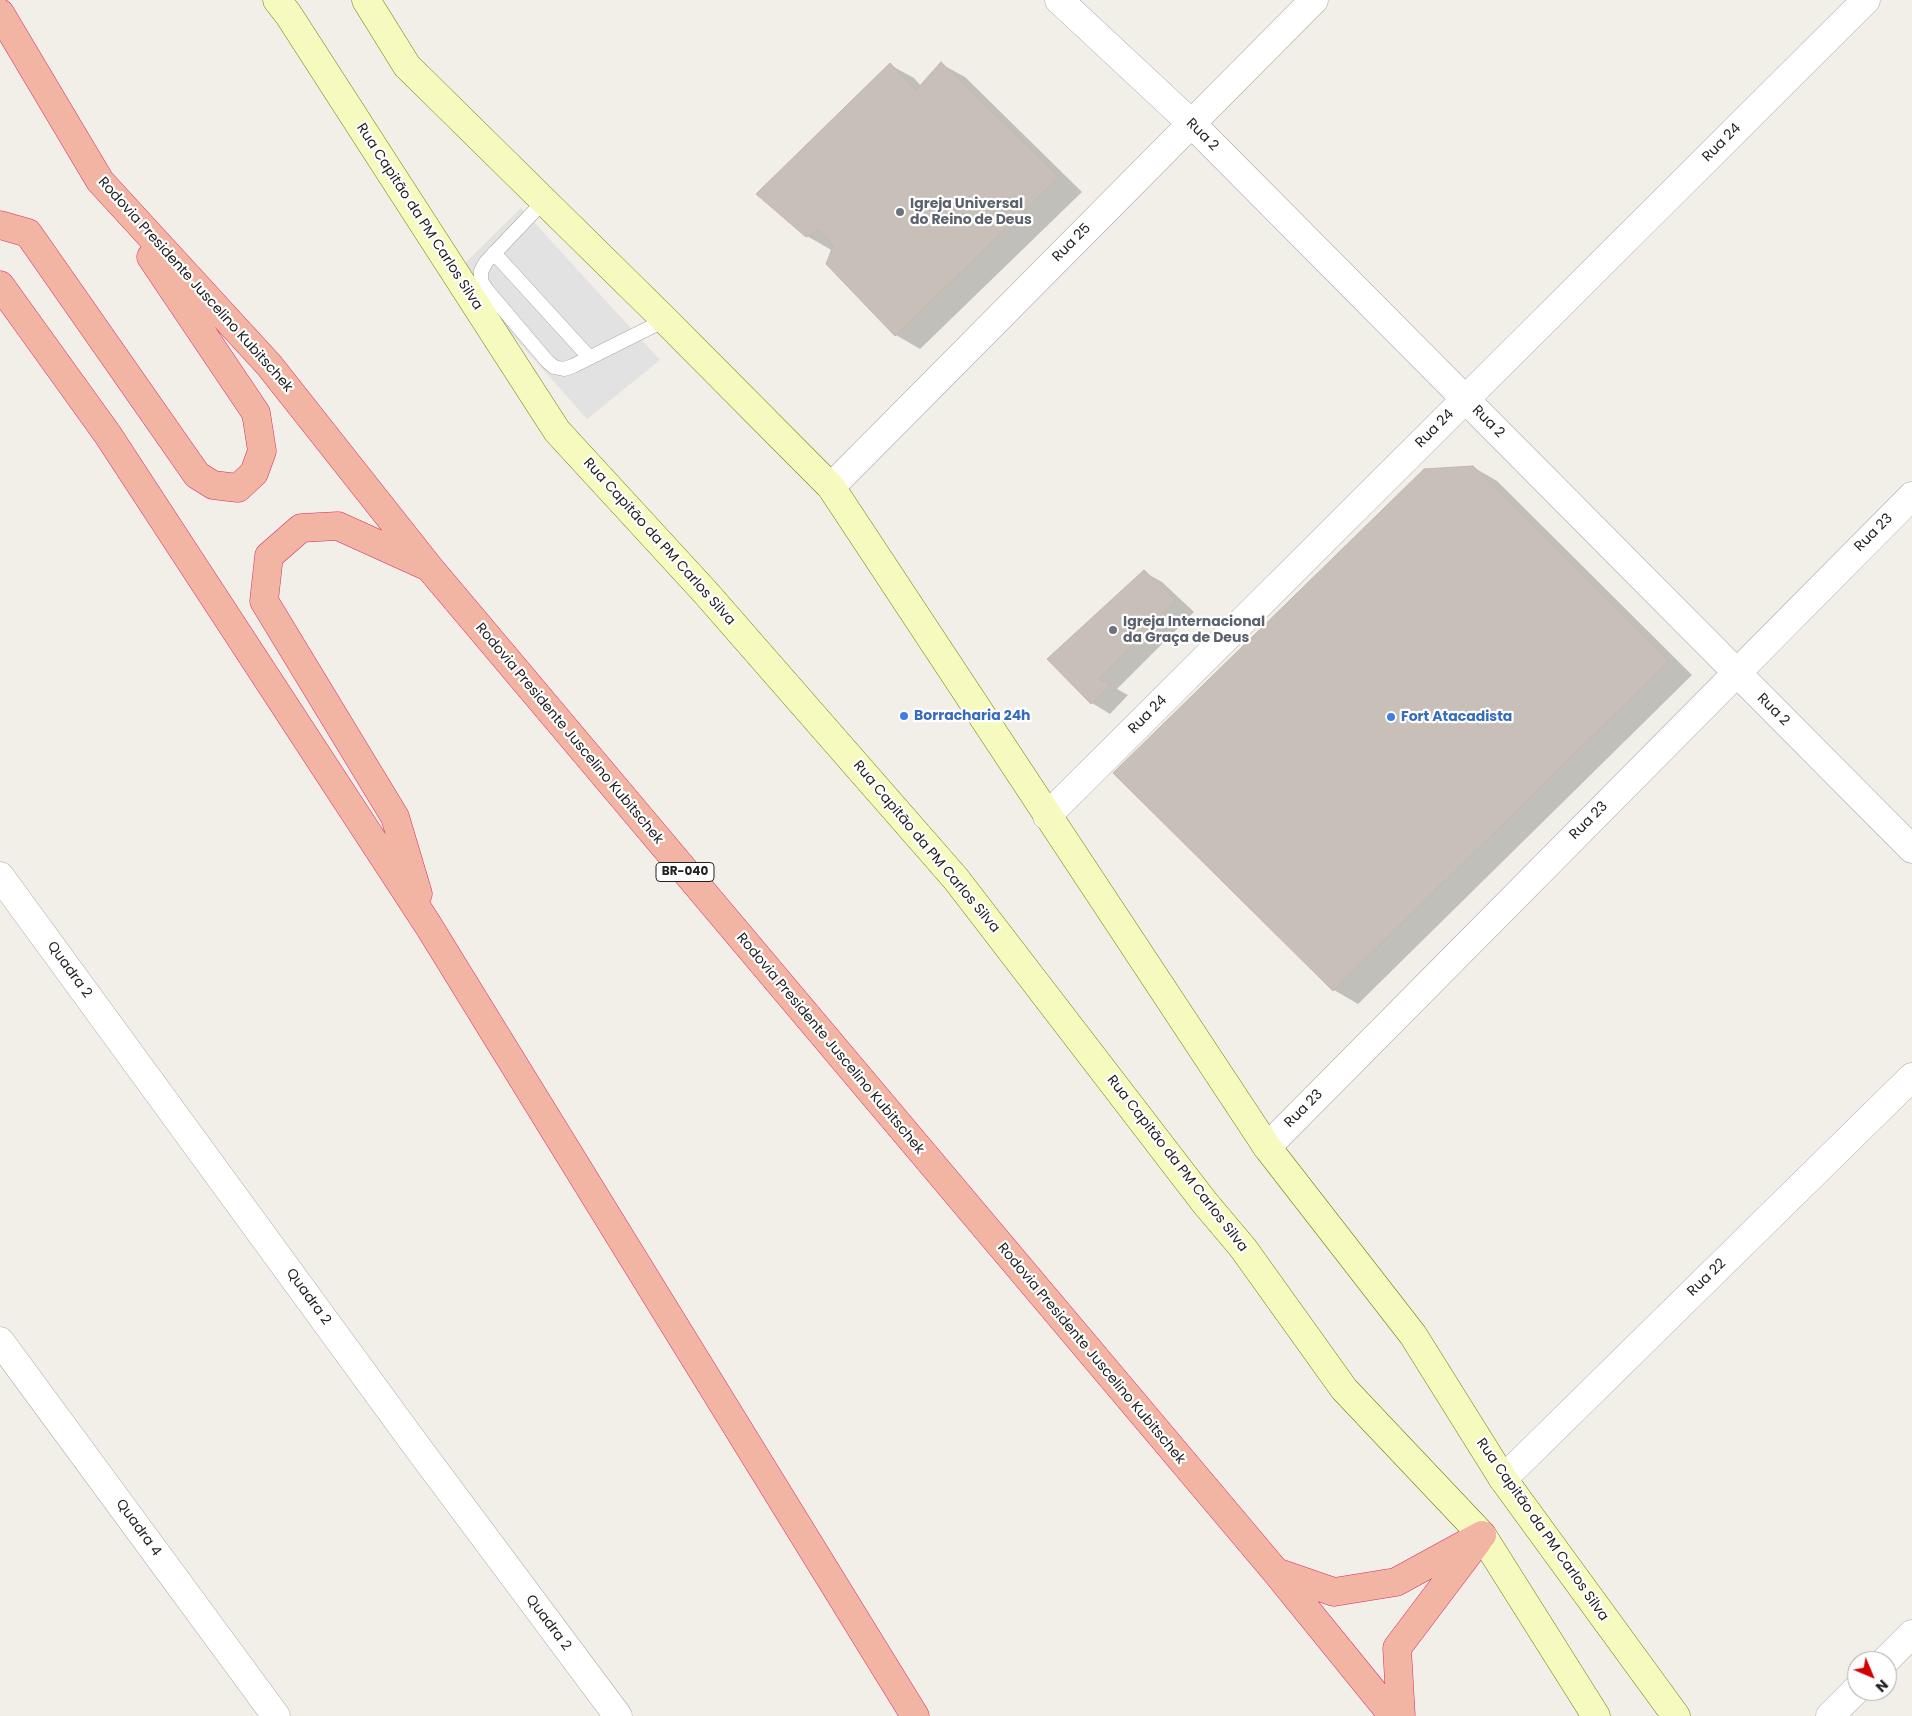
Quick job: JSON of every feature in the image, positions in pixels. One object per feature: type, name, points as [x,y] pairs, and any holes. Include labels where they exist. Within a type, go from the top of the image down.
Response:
[{"type":"highway","name":"Rodovia Presidente Juscelino Kubitschek","points":[[3,10],[100,181],[269,365],[428,566],[1276,1572],[1393,1716]]},
{"type":"highway","points":[[0,225],[28,232],[197,475],[213,485],[238,488],[254,473],[262,451],[256,413],[100,181]]},
{"type":"highway","points":[[0,284],[108,435],[428,925],[915,1716]]},
{"type":"highway","points":[[428,566],[338,526],[301,528],[269,556],[264,601],[395,817],[428,925]]},
{"type":"highway","points":[[1276,1572],[1334,1592],[1396,1582],[1482,1535]]},
{"type":"highway","points":[[1401,1716],[1397,1648],[1482,1535]]},
{"type":"main road","name":"Rua Capitão da PM Carlos Silva","points":[[277,0],[288,14],[557,431],[706,593],[956,879],[1205,1203],[1243,1248],[1344,1390],[1482,1535],[1596,1716]]},
{"type":"main road","name":"Rua Capitão da PM Carlos Silva","points":[[366,0],[407,66],[831,487],[1267,1147],[1413,1336],[1503,1479],[1676,1716]]},
{"type":"street","name":"Rua 2","points":[[1059,0],[1191,123],[1912,849]]},
{"type":"street","name":"Rua 25","points":[[831,487],[1314,0]]},
{"type":"street","name":"Rua 24","points":[[1047,816],[1866,0]]},
{"type":"street","name":"Rua 23","points":[[1267,1147],[1912,496]]},
{"type":"street","name":"Quadra 2","points":[[0,876],[421,1452],[618,1716]]},
{"type":"street","name":"Rua 22","points":[[1503,1479],[1912,1077]]},
{"type":"street","name":"Quadra 4","points":[[0,1341],[276,1716]]},
{"type":"street","points":[[1895,1651],[1912,1634]]},
{"type":"street","points":[[1830,1716],[1847,1699]]},
{"type":"lane","points":[[544,201],[494,253],[481,271],[481,281],[547,361],[554,367],[564,369],[664,320]]},
{"type":"lane","points":[[494,253],[589,357]]},
{"type":"shaded area","points":[[521,208],[660,360],[587,419],[475,293],[460,268]]},
{"type":"building","name":"Igreja Universal do Reino de Deus","points":[[941,62],[1059,177],[895,336],[826,264],[833,246],[819,230],[806,237],[756,194],[890,63],[916,90]]},
{"type":"building","name":"Fort Atacadista","points":[[1473,466],[1669,661],[1333,991],[1113,773],[1424,469]]},
{"type":"building","name":"Igreja Internacional da Graça de Deus","points":[[1144,570],[1176,601],[1099,679],[1111,684],[1091,704],[1047,659]]},
{"type":"place","name":"Igreja Universal do Reino de Deus","points":[[900,212]]},
{"type":"place","name":"Igreja Internacional da Graça de Deus","points":[[1113,630]]},
{"type":"place","name":"Borracharia 24h","points":[[904,716]]},
{"type":"place","name":"Fort Atacadista","points":[[1391,717]]}]
